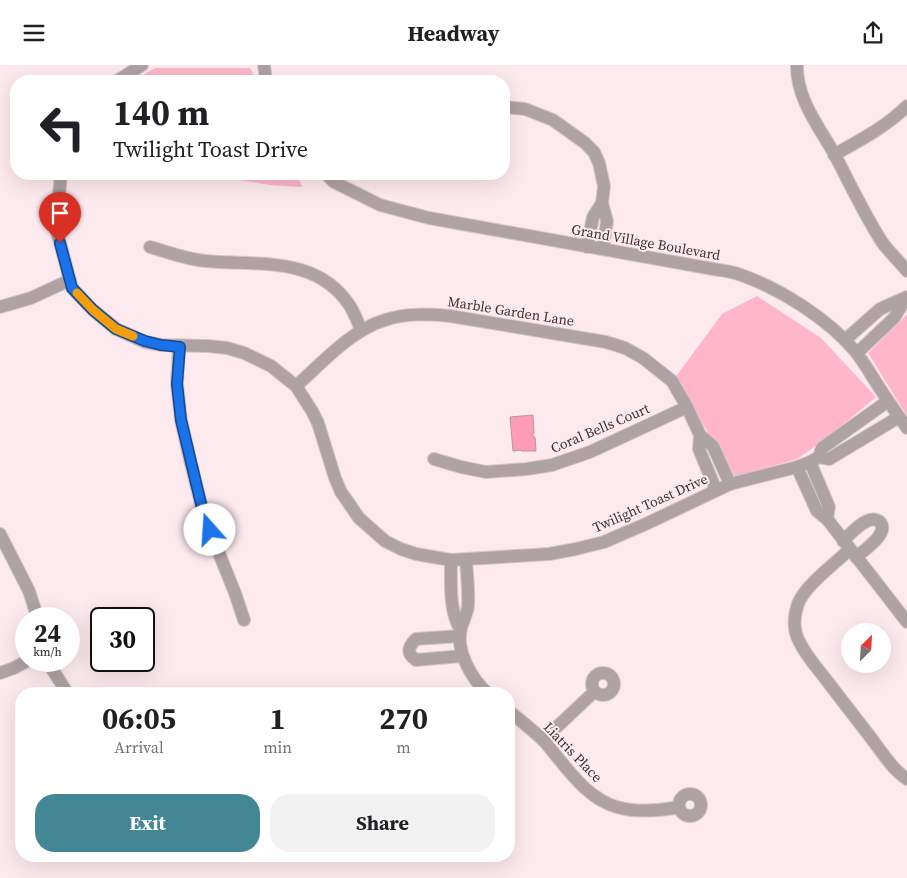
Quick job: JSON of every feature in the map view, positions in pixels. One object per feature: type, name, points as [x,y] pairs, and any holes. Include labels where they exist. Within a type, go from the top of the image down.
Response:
[{"type":"street","points":[[128,69],[142,65]]},
{"type":"street","points":[[797,65],[801,93],[812,117],[883,243],[907,271]]},
{"type":"street","points":[[834,155],[875,132],[896,117],[907,106]]},
{"type":"street","points":[[510,108],[525,109],[553,120],[585,143],[594,152],[599,163],[604,186],[602,203],[608,221],[603,249]]},
{"type":"street","name":"Twilight Toast Drive","points":[[60,180],[56,228],[72,288],[93,310],[116,329],[145,341],[180,347],[208,346],[227,348],[244,353],[271,366],[296,386],[312,411],[318,423],[340,492],[359,518],[385,541],[416,554],[451,561],[549,554],[604,542],[730,484],[797,467],[814,459],[829,459],[899,417]]},
{"type":"street","name":"Grand Village Boulevard","points":[[332,180],[380,205],[429,217],[740,274],[782,293],[819,318],[845,340],[857,353],[907,428]]},
{"type":"street","points":[[587,247],[593,217],[602,203]]},
{"type":"street","points":[[150,247],[204,261],[270,264],[293,267],[313,273],[334,287],[350,306],[361,330]]},
{"type":"street","points":[[0,307],[31,298],[70,279]]},
{"type":"street","points":[[845,340],[880,309],[906,297]]},
{"type":"street","points":[[857,353],[894,319],[906,297]]},
{"type":"street","name":"Marble Garden Lane","points":[[296,386],[361,330],[385,320],[405,315],[450,316],[606,342],[625,348],[643,358],[672,381],[700,435],[713,446],[730,484]]},
{"type":"street","points":[[180,347],[177,384],[181,420],[190,459],[204,516],[244,620]]},
{"type":"street","name":"Twilight Toast Drive","points":[[814,459],[822,448],[888,401]]},
{"type":"street","name":"Coral Bells Court","points":[[434,459],[486,472],[552,465],[590,452],[687,407]]},
{"type":"street","name":"Marble Garden Lane","points":[[700,435],[699,449],[716,490]]},
{"type":"street","points":[[814,459],[829,507],[827,519]]},
{"type":"street","points":[[797,467],[817,511],[827,519],[907,622]]},
{"type":"street","points":[[0,534],[29,591],[34,607]]},
{"type":"street","points":[[849,549],[814,582],[798,602],[794,622],[796,631],[799,641],[842,701],[891,764],[907,779]]},
{"type":"street","points":[[460,633],[468,605],[466,560]]},
{"type":"street","points":[[451,561],[453,607],[460,633],[462,656],[481,687]]},
{"type":"street","points":[[460,633],[416,639],[411,644],[409,653],[416,660],[462,656]]},
{"type":"street","points":[[0,673],[15,667]]},
{"type":"street","points":[[55,672],[64,687]]},
{"type":"street","points":[[542,740],[594,691]]},
{"type":"street","name":"Liatris Place","points":[[515,716],[542,740],[588,790],[606,803],[637,811],[679,807]]},
{"type":"shaded area","points":[[155,68],[250,68],[254,75],[143,75]]},
{"type":"shaded area","points":[[240,180],[299,180],[302,187],[270,185]]},
{"type":"shaded area","points":[[757,296],[821,338],[876,397],[827,438],[797,459],[735,477],[675,378],[722,314]]},
{"type":"shaded area","points":[[907,314],[907,416],[868,353]]},
{"type":"building","points":[[533,415],[533,437],[535,437],[536,451],[513,451],[510,417]]},
{"type":"slow traffic","points":[[77,293],[93,310],[116,329],[133,336]]},
{"type":"route","points":[[60,243],[72,288],[93,310],[116,329],[145,341],[180,347],[177,384],[181,420],[204,516],[210,530]]}]
